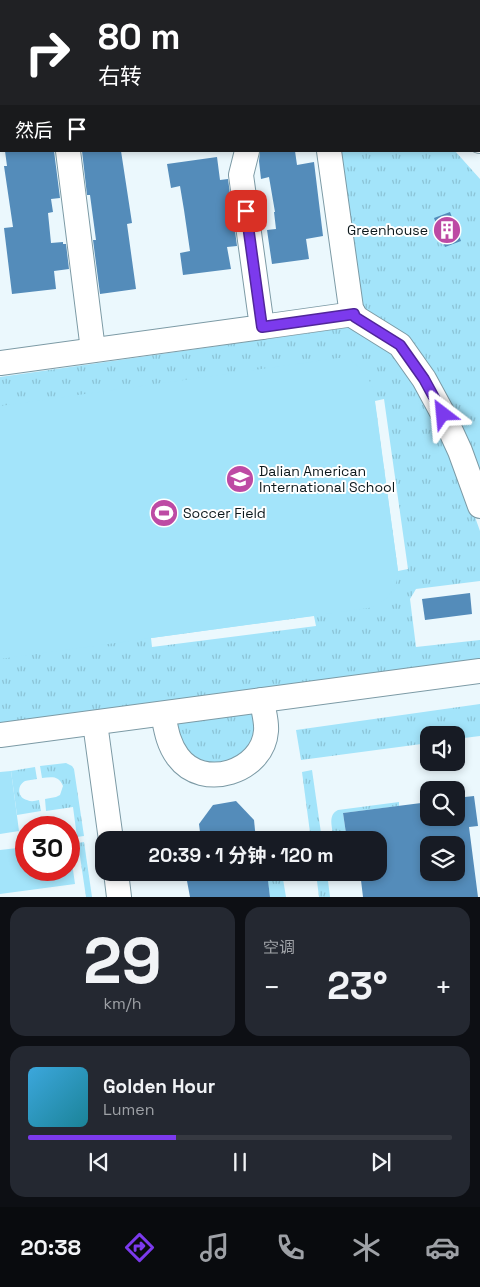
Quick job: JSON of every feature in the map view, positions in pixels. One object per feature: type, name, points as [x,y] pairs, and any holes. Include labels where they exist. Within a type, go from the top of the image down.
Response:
[{"type":"street","points":[[68,152],[93,350]]},
{"type":"street","points":[[247,152],[240,174],[262,327]]},
{"type":"street","points":[[329,152],[351,308],[355,317],[400,345],[424,379],[460,451],[480,506]]},
{"type":"street","points":[[0,363],[354,314]]},
{"type":"street","points":[[0,735],[480,671]]},
{"type":"street","points":[[163,714],[170,745],[179,759],[192,769],[207,774],[224,775],[239,770],[252,760],[262,746],[266,730],[262,700]]},
{"type":"street","points":[[95,723],[110,831]]},
{"type":"street","points":[[117,881],[119,897]]},
{"type":"green space","points":[[335,152],[456,152],[480,179],[480,479],[450,411],[360,314]]},
{"type":"green space","points":[[358,326],[398,350],[447,439],[480,531],[480,581],[416,589],[410,599],[416,647],[480,640],[480,660],[0,726],[0,377]],"holes":[[[384,399],[408,569],[398,571],[375,401]],[[314,616],[316,626],[152,647],[151,638]]]},
{"type":"green space","points":[[339,358],[356,364],[368,378],[373,389],[398,571],[396,584],[386,598],[369,608],[0,659],[0,406]]},
{"type":"green space","points":[[262,700],[252,760],[192,769],[163,714]]},
{"type":"green space","points":[[480,704],[480,736],[465,738],[465,726],[420,726],[420,744],[301,760],[296,730]]},
{"type":"green space","points":[[66,763],[74,769],[84,836],[80,837],[80,816],[74,816],[73,807],[46,811],[45,799],[60,795],[63,786],[57,778],[42,778],[40,766]]},
{"type":"green space","points":[[35,767],[37,779],[22,783],[19,792],[28,801],[39,800],[41,811],[17,815],[11,771]]},
{"type":"green space","points":[[312,770],[321,831],[310,831],[302,772]]},
{"type":"green space","points":[[11,771],[17,816],[15,816],[15,832],[0,834],[0,772]]},
{"type":"green space","points":[[399,802],[399,806],[343,813],[346,831],[333,831],[332,817],[338,810]]},
{"type":"green space","points":[[84,842],[92,897],[86,897],[80,856],[80,843]]},
{"type":"green space","points":[[15,848],[15,881],[75,881],[75,884],[0,894],[0,850]]},
{"type":"green space","points":[[268,881],[283,881],[286,897],[270,897]]},
{"type":"green space","points":[[317,881],[328,881],[330,897],[319,897]]},
{"type":"building","points":[[5,152],[54,152],[60,198],[51,199],[53,212],[48,213],[51,243],[63,242],[63,244],[66,244],[69,269],[54,271],[56,289],[12,294],[4,228],[13,227],[4,166],[7,166]]},
{"type":"building","points":[[82,152],[121,152],[132,223],[127,224],[136,289],[100,294],[93,240],[96,240],[90,195],[87,195]]},
{"type":"building","points":[[260,152],[295,152],[297,165],[314,162],[323,236],[306,239],[309,259],[272,264],[267,230],[276,229],[275,212],[269,177],[261,179]]},
{"type":"building","points":[[217,157],[220,180],[228,179],[237,246],[227,247],[231,269],[183,275],[180,253],[190,251],[180,186],[171,188],[167,164]]},
{"type":"building","name":"Greenhouse","points":[[450,212],[461,241],[445,247],[434,218]]},
{"type":"building","points":[[470,593],[472,614],[425,620],[422,599]]},
{"type":"building","points":[[474,796],[478,826],[469,827],[478,897],[363,897],[361,881],[387,881],[387,831],[346,831],[343,813],[420,803],[420,826],[465,826],[465,797]]},
{"type":"building","points":[[236,801],[254,820],[255,831],[200,831],[199,824],[213,805]]},
{"type":"building","points":[[187,881],[268,881],[270,897],[190,897]]},
{"type":"place","name":"Greenhouse","points":[[447,230]]},
{"type":"place","name":"Dalian American International School","points":[[240,479]]},
{"type":"place","name":"Soccer Field","points":[[164,513]]},
{"type":"route","points":[[246,211],[262,327],[354,314],[355,317],[400,345],[424,379],[443,414]]}]
